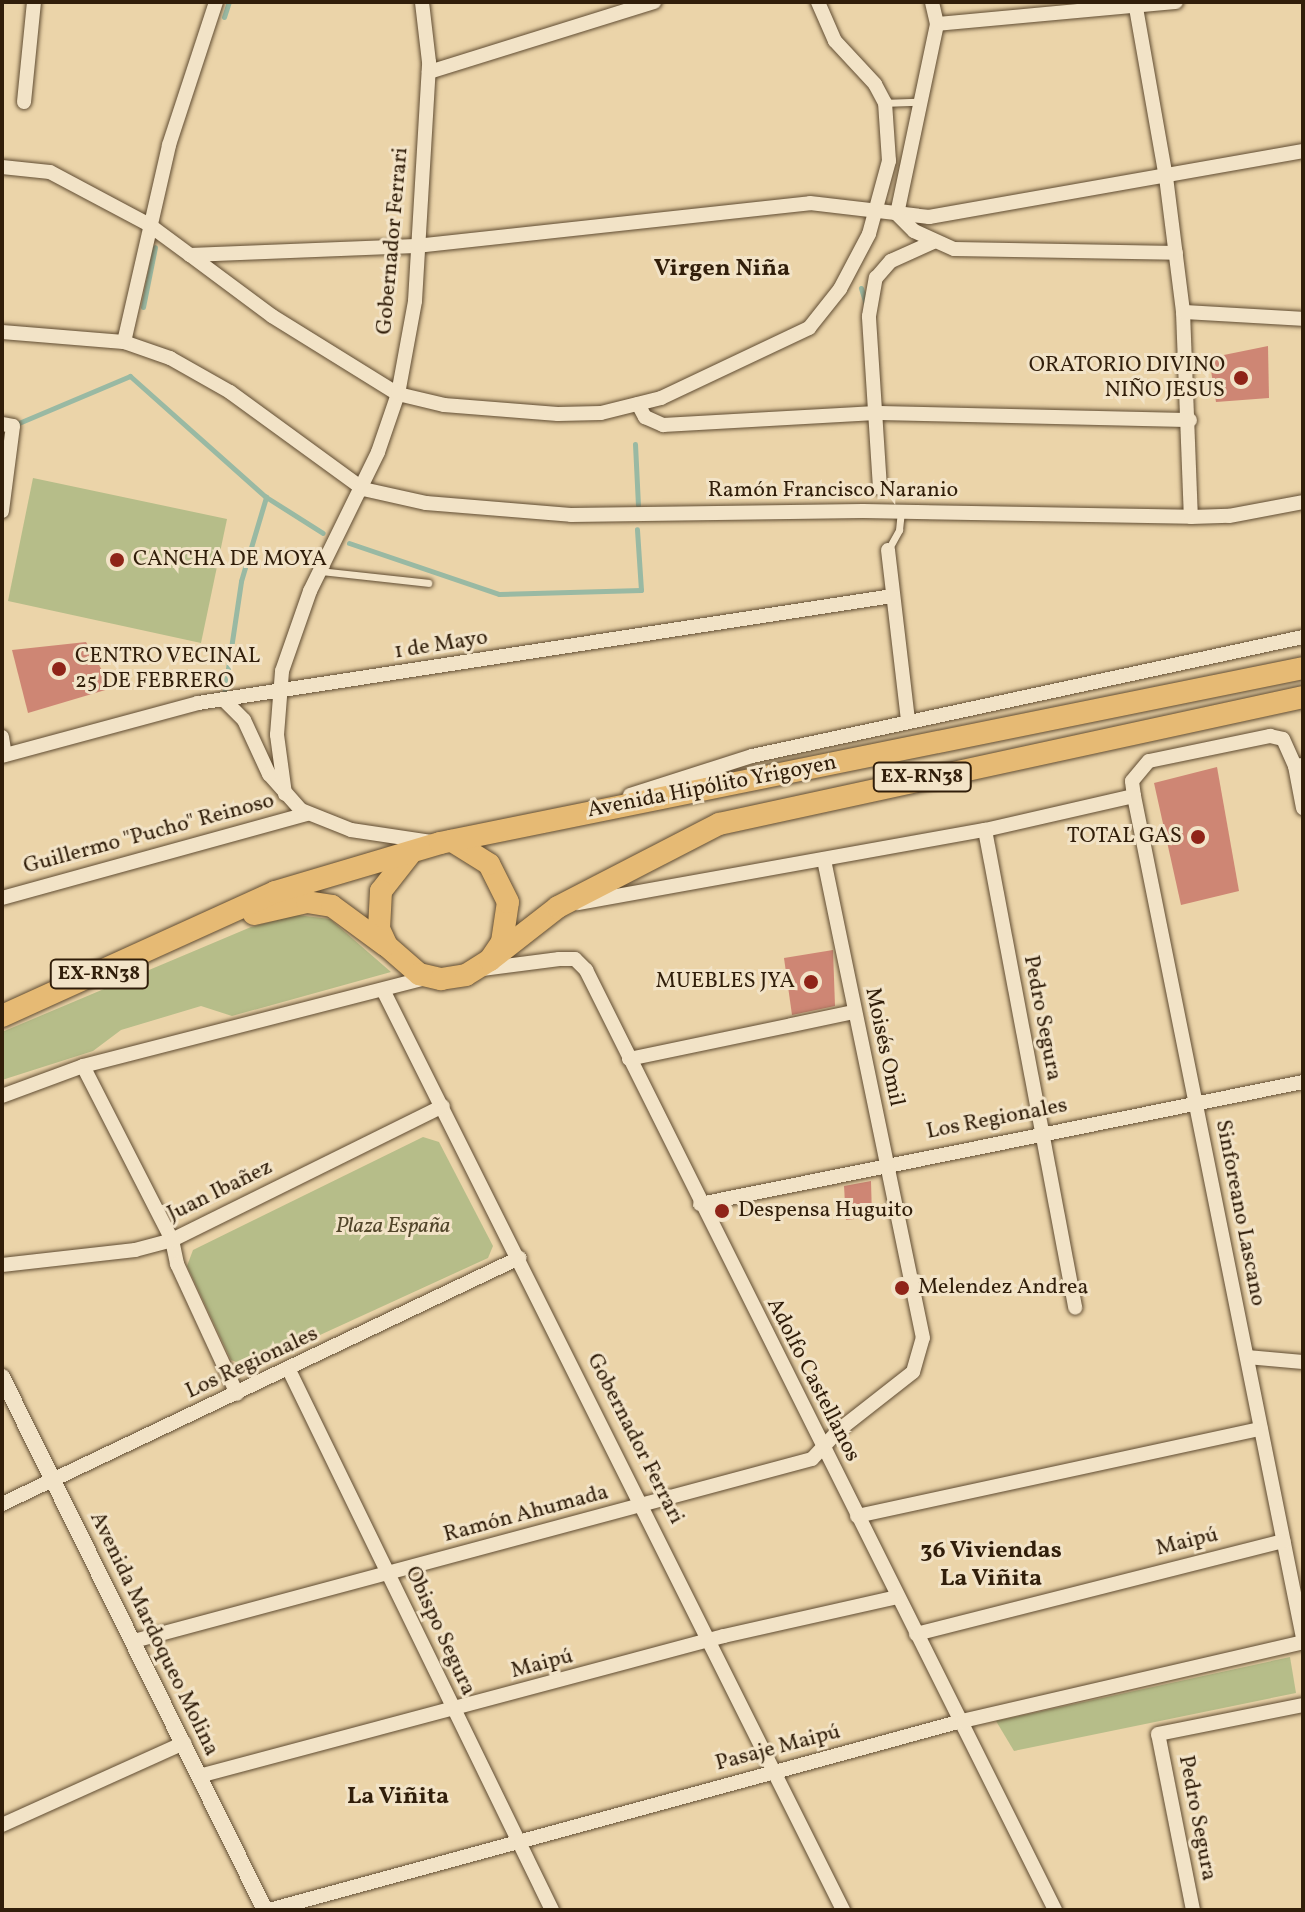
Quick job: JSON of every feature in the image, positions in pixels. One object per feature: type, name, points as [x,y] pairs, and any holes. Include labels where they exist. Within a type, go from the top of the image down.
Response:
[{"type":"main road","name":"Avenida Hipólito Yrigoyen","points":[[446,842],[1303,668]]},
{"type":"main road","name":"Avenida Hipólito Yrigoyen","points":[[484,964],[558,907],[689,836],[750,815],[1303,697]]},
{"type":"main road","name":"EX-RN38","points":[[2,1016],[305,881],[446,842]]},
{"type":"main road","points":[[446,842],[489,864],[508,902],[506,932],[484,964]]},
{"type":"main road","points":[[387,946],[378,919],[381,891],[410,853]]},
{"type":"main road","name":"EX-RN38","points":[[196,931],[307,902],[332,906],[387,946],[400,963],[429,977],[454,978],[484,964]]},
{"type":"street","points":[[24,102],[34,2]]},
{"type":"street","points":[[124,342],[148,224],[216,2]]},
{"type":"street","name":"Gobernador Ferrari","points":[[285,794],[277,694],[320,571],[363,489],[398,394],[415,301],[429,72],[422,2]]},
{"type":"street","points":[[429,72],[654,2]]},
{"type":"street","points":[[2,167],[50,172],[148,224],[272,316],[398,394],[444,405],[558,414],[638,404],[743,364],[809,328],[858,259],[877,208],[889,161],[885,103],[875,84],[835,41],[818,2]]},
{"type":"street","points":[[897,214],[937,24],[932,2]]},
{"type":"street","points":[[937,24],[1176,2]]},
{"type":"street","points":[[1135,4],[1166,177],[1183,312],[1190,420],[1191,517]]},
{"type":"street","points":[[190,255],[416,246],[810,203],[877,208],[897,214],[929,217],[1303,151]]},
{"type":"street","points":[[897,214],[933,242],[954,249],[1176,253]]},
{"type":"street","points":[[880,488],[869,316],[876,278],[891,261],[933,242]]},
{"type":"street","points":[[1183,312],[1303,319]]},
{"type":"street","points":[[2,332],[124,342],[170,358],[230,392],[363,489]]},
{"type":"street","points":[[638,404],[645,417],[663,425],[876,413],[1190,420]]},
{"type":"street","points":[[2,511],[7,425]]},
{"type":"street","name":"Ramón Francisco Naranio","points":[[363,489],[426,503],[571,515],[901,512],[1191,517],[1229,516],[1303,502]]},
{"type":"street","points":[[888,550],[908,720]]},
{"type":"street","name":"1 de Mayo","points":[[4,755],[150,713],[892,596]]},
{"type":"street","points":[[577,813],[752,756],[908,720],[1135,676],[1303,637]]},
{"type":"street","points":[[224,700],[244,720],[269,774],[285,794],[308,814],[351,830],[446,842]]},
{"type":"street","points":[[558,907],[985,830],[1134,796],[1137,769],[1149,761],[1270,736],[1283,739],[1299,766],[1303,808]]},
{"type":"street","points":[[2,737],[4,755]]},
{"type":"street","name":"Sinforeano Lascano","points":[[1134,796],[1303,1640]]},
{"type":"street","name":"Guillermo \"Pucho\" Reinoso","points":[[2,898],[308,814]]},
{"type":"street","name":"Pedro Segura","points":[[985,830],[1075,1308]]},
{"type":"street","name":"Moisés Omil","points":[[824,859],[923,1338]]},
{"type":"street","name":"Adolfo Castellanos","points":[[484,964],[575,959],[586,970],[821,1447],[1055,1910]]},
{"type":"street","points":[[2,1096],[83,1066],[429,977]]},
{"type":"street","name":"Gobernador Ferrari","points":[[383,990],[644,1506],[843,1910]]},
{"type":"street","points":[[629,1059],[854,1012]]},
{"type":"street","points":[[83,1066],[172,1240],[177,1264],[237,1394]]},
{"type":"street","name":"Los Regionales","points":[[700,1204],[1303,1082]]},
{"type":"street","name":"Juan Ibañez","points":[[2,1265],[135,1250],[172,1240],[443,1106]]},
{"type":"street","name":"Los Regionales","points":[[2,1504],[519,1258]]},
{"type":"street","name":"Ramón Ahumada","points":[[134,1641],[812,1459],[821,1447],[913,1372],[923,1338]]},
{"type":"street","points":[[1247,1357],[1303,1362]]},
{"type":"street","name":"Obispo Segura","points":[[289,1370],[377,1557],[390,1573],[453,1710],[552,1910]]},
{"type":"street","name":"Avenida Mardoqueo Molina","points":[[2,1377],[267,1910]]},
{"type":"street","points":[[857,1516],[1261,1429]]},
{"type":"street","name":"Maipú","points":[[916,1634],[1283,1541]]},
{"type":"street","name":"Maipú","points":[[199,1776],[710,1642],[897,1597]]},
{"type":"street","name":"Pasaje Maipú","points":[[267,1910],[962,1721],[1303,1640]]},
{"type":"street","name":"Pedro Segura","points":[[1193,1910],[1158,1734],[1303,1705]]},
{"type":"street","points":[[2,1825],[184,1743]]},
{"type":"lane","points":[[885,103],[921,102]]},
{"type":"lane","points":[[888,550],[901,512]]},
{"type":"lane","points":[[320,571],[428,583]]},
{"type":"green space","name":"CANCHA DE MOYA","points":[[33,478],[227,519],[201,643],[8,601]]},
{"type":"green space","points":[[297,915],[330,919],[391,972],[232,1016],[201,1006],[121,1030],[93,1051],[2,1080],[2,1032],[251,927]]},
{"type":"green space","name":"Plaza España","points":[[423,1137],[439,1142],[493,1246],[488,1258],[250,1367],[231,1360],[187,1266],[193,1250]]},
{"type":"green space","points":[[1290,1657],[1296,1693],[1014,1751],[996,1721]]},
{"type":"building","name":"ORATORIO DIVINO NIÑO JESUS","points":[[1268,346],[1269,398],[1216,402],[1209,358]]},
{"type":"building","name":"CENTRO VECINAL 25 DE FEBRERO","points":[[86,642],[112,688],[28,713],[12,650]]},
{"type":"building","name":"TOTAL GAS","points":[[1217,767],[1239,891],[1181,905],[1154,783]]},
{"type":"building","name":"MUEBLES JYA","points":[[833,950],[835,1006],[792,1015],[784,958]]},
{"type":"building","points":[[871,1181],[872,1217],[846,1220],[844,1186]]},
{"type":"waterway","points":[[224,17],[229,2]]},
{"type":"waterway","points":[[143,307],[155,247]]},
{"type":"waterway","points":[[861,288],[866,304]]},
{"type":"waterway","points":[[14,425],[130,376],[266,497],[323,533]]},
{"type":"waterway","points":[[635,444],[638,505]]},
{"type":"waterway","points":[[224,695],[241,581],[266,497]]},
{"type":"waterway","points":[[349,543],[499,594],[641,590],[637,529]]},
{"type":"place","name":"ORATORIO DIVINO NIÑO JESUS","points":[[1241,378]]},
{"type":"place","name":"CANCHA DE MOYA","points":[[117,560]]},
{"type":"place","name":"CENTRO VECINAL 25 DE FEBRERO","points":[[59,669]]},
{"type":"place","name":"TOTAL GAS","points":[[1198,837]]},
{"type":"place","name":"MUEBLES JYA","points":[[811,982]]},
{"type":"place","name":"Despensa Huguito","points":[[722,1211]]},
{"type":"place","name":"Melendez Andrea","points":[[902,1288]]},
{"type":"district","name":"Virgen Niña","points":[[722,270]]},
{"type":"district","name":"36 Viviendas La Viñita","points":[[991,1566]]},
{"type":"district","name":"La Viñita","points":[[398,1798]]}]
